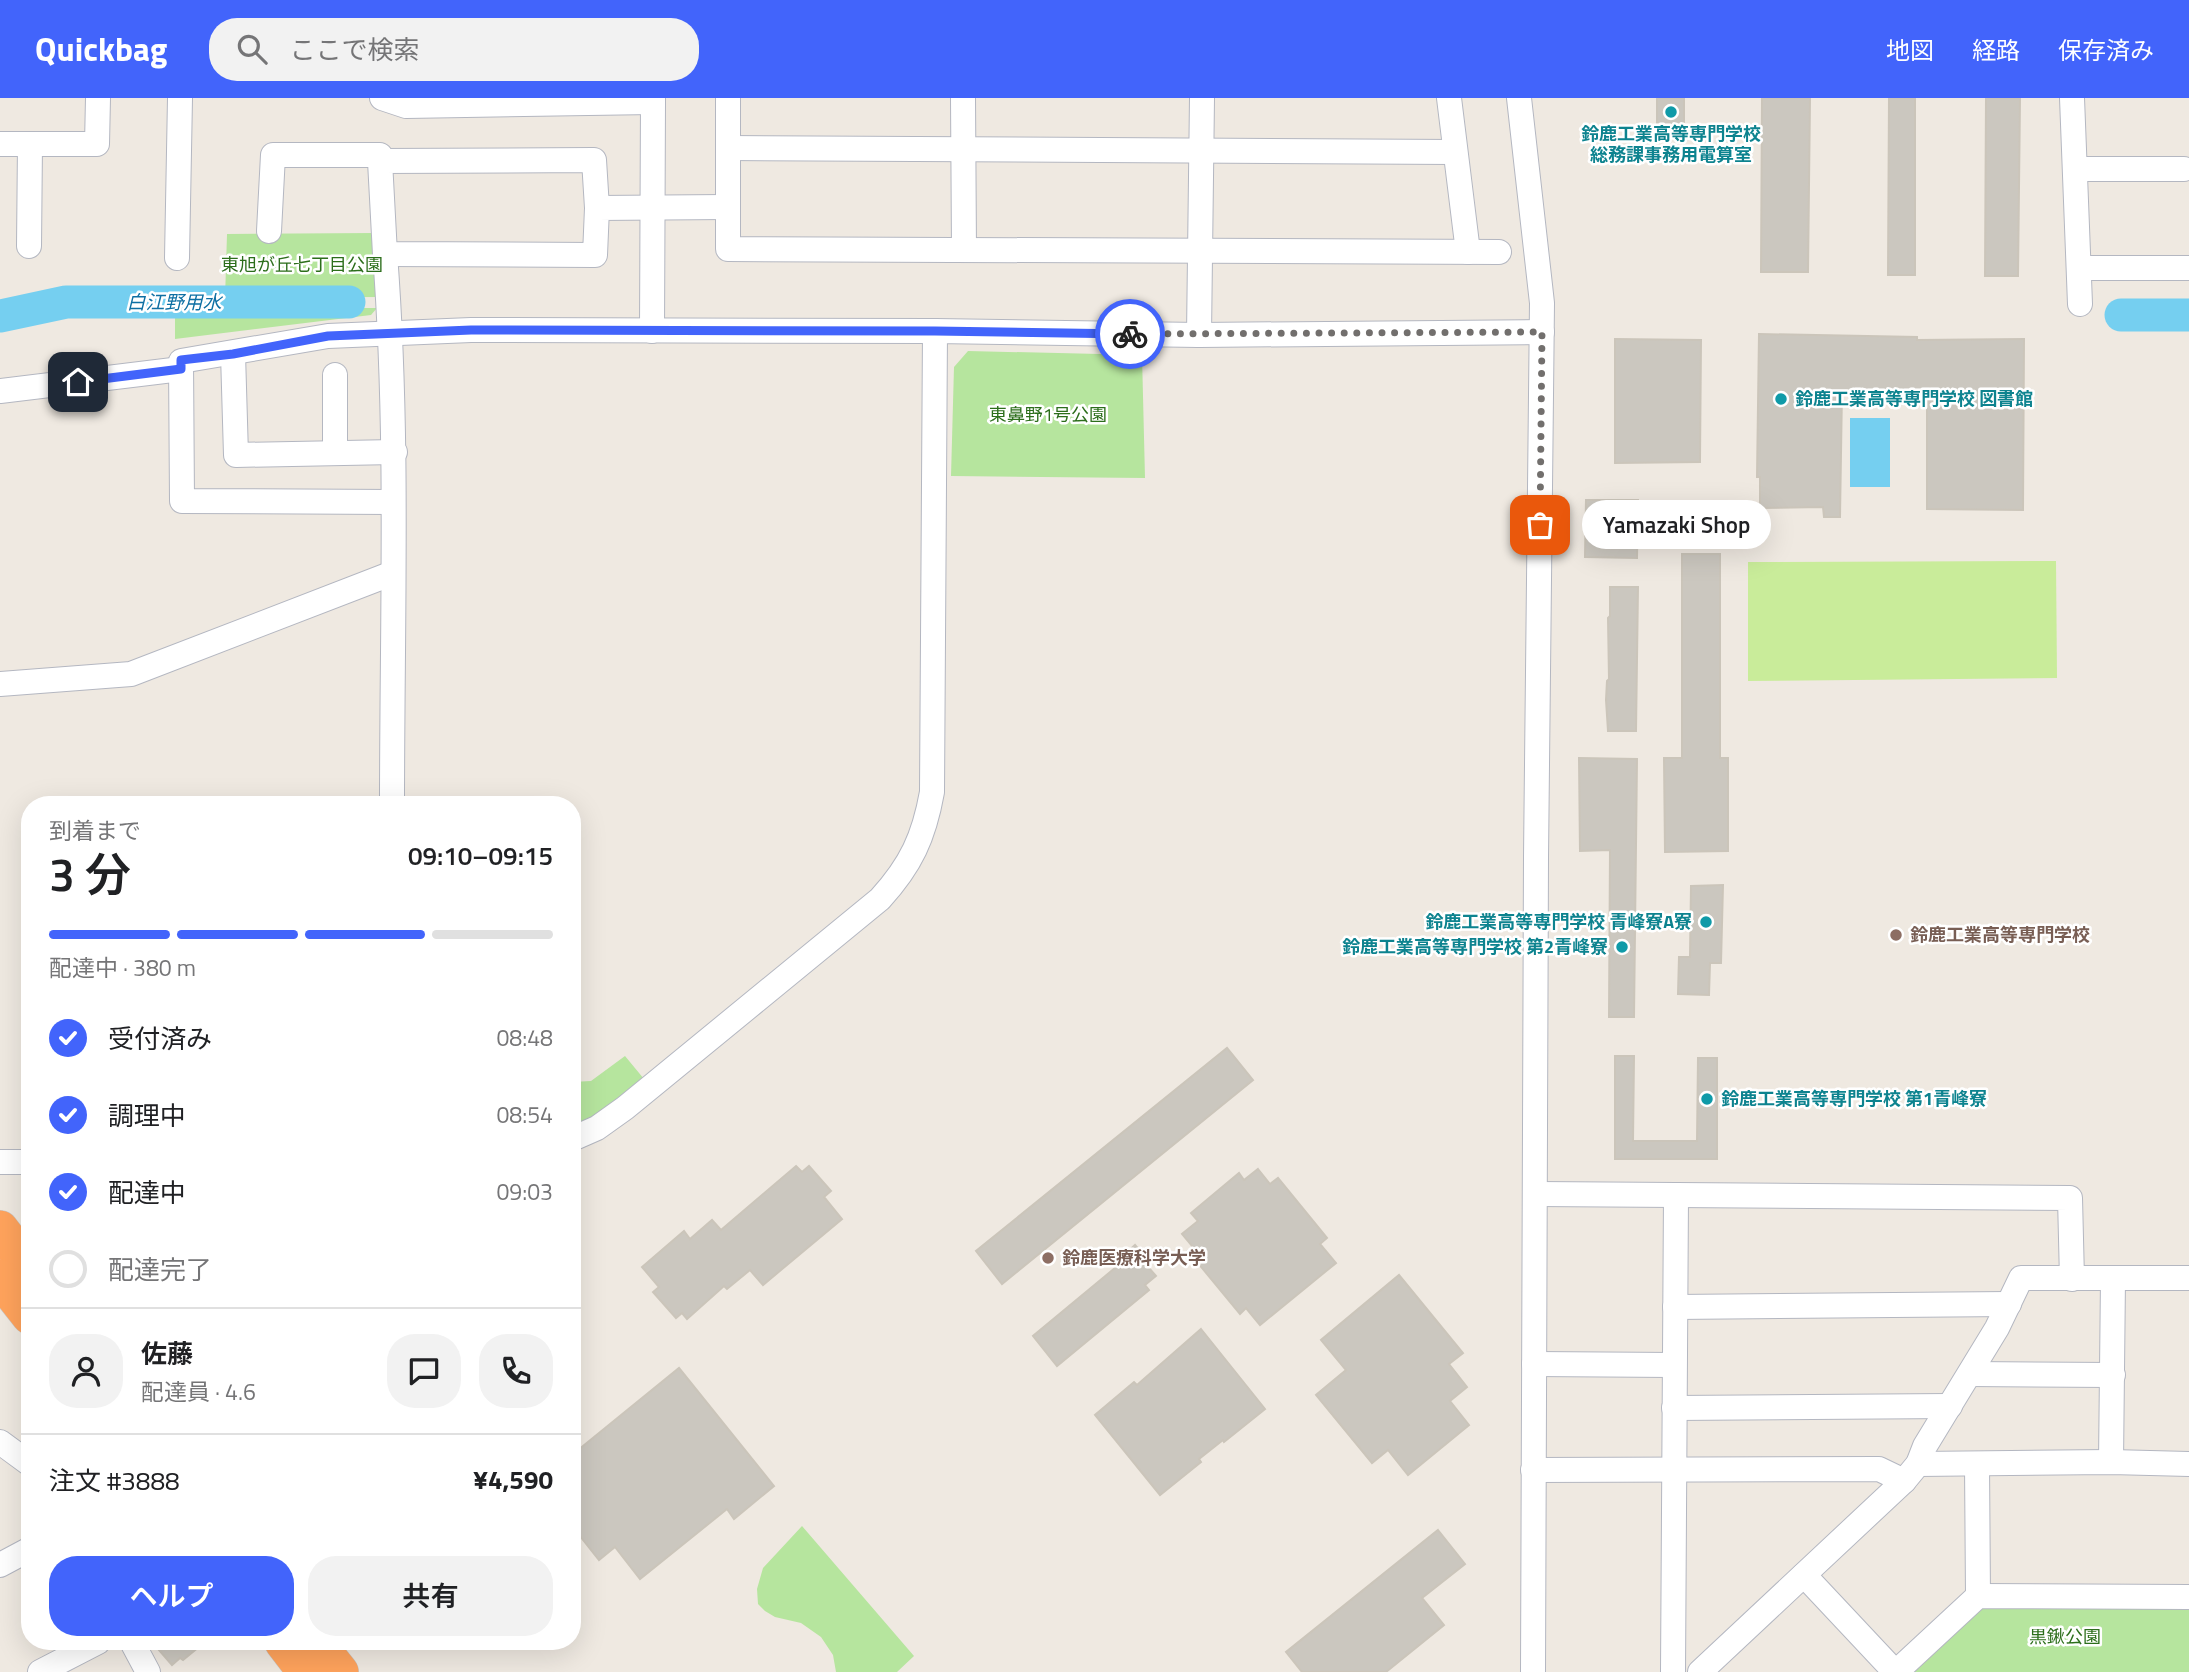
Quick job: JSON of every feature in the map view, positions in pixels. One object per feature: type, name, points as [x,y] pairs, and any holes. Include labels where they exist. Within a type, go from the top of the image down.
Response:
[{"type":"highway","points":[[0,1229],[21,1256]]},
{"type":"highway","points":[[0,1278],[21,1305]]},
{"type":"highway","points":[[289,1650],[306,1672]]},
{"type":"highway","points":[[322,1650],[340,1672]]},
{"type":"street","points":[[0,144],[97,144],[98,98]]},
{"type":"street","points":[[177,258],[180,98]]},
{"type":"street","points":[[382,98],[406,106],[653,100],[652,331]]},
{"type":"street","points":[[728,98],[728,250],[1499,253]]},
{"type":"street","points":[[963,98],[964,250]]},
{"type":"street","points":[[1199,335],[1202,98]]},
{"type":"street","points":[[1449,98],[1468,252]]},
{"type":"street","points":[[1519,98],[1538,253],[1542,332],[1536,857],[1533,1672]]},
{"type":"street","points":[[2072,98],[2081,304]]},
{"type":"street","points":[[29,246],[30,144]]},
{"type":"street","points":[[728,148],[1455,152]]},
{"type":"street","points":[[380,153],[391,334],[394,452],[392,796]]},
{"type":"street","points":[[269,231],[273,155],[380,153],[594,160],[597,208],[595,255],[385,254]]},
{"type":"street","points":[[2075,169],[2184,169]]},
{"type":"street","points":[[597,208],[727,207]]},
{"type":"street","points":[[2079,268],[2189,268]]},
{"type":"street","points":[[0,391],[181,365],[328,336],[471,330],[935,331],[1199,335],[1542,332]]},
{"type":"street","points":[[581,1135],[597,1128],[625,1108],[880,898],[914,855],[925,827],[932,792],[935,331]]},
{"type":"street","points":[[233,354],[236,455],[394,452]]},
{"type":"street","points":[[181,365],[182,501],[393,502]]},
{"type":"street","points":[[335,375],[335,452]]},
{"type":"street","points":[[0,684],[131,674],[393,573]]},
{"type":"street","points":[[0,1162],[21,1162]]},
{"type":"street","points":[[1536,1194],[2070,1198],[2072,1279]]},
{"type":"street","points":[[1673,1672],[1676,1196]]},
{"type":"street","points":[[1700,1672],[1911,1473],[1970,1374],[2021,1278],[2189,1278]]},
{"type":"street","points":[[2111,1462],[2113,1279]]},
{"type":"street","points":[[1675,1307],[2008,1304]]},
{"type":"street","points":[[1534,1364],[1674,1365]]},
{"type":"street","points":[[1970,1374],[2113,1375]]},
{"type":"street","points":[[1674,1408],[1950,1406]]},
{"type":"street","points":[[0,1442],[21,1457]]},
{"type":"street","points":[[1533,1470],[1879,1469],[1911,1473],[1977,1464],[2189,1464]]},
{"type":"street","points":[[1977,1464],[1978,1596]]},
{"type":"street","points":[[0,1565],[21,1554]]},
{"type":"street","points":[[1804,1575],[1895,1672],[1978,1596],[2189,1597]]},
{"type":"street","points":[[40,1672],[83,1650]]},
{"type":"street","points":[[136,1650],[148,1672]]},
{"type":"green space","name":"東旭が丘七丁目公園","points":[[375,233],[379,297],[225,298],[227,234]]},
{"type":"green space","points":[[175,308],[377,308],[371,315],[175,339]]},
{"type":"green space","name":"東鼻野1号公園","points":[[968,351],[1142,355],[1145,478],[951,476],[954,367]]},
{"type":"green space","points":[[2056,561],[2057,678],[1748,681],[1748,562]]},
{"type":"green space","points":[[625,1056],[644,1079],[595,1117],[581,1124],[581,1082],[591,1081]]},
{"type":"green space","points":[[802,1526],[914,1656],[897,1672],[836,1672],[833,1655],[821,1637],[801,1623],[775,1617],[758,1604],[757,1589],[763,1568]]},
{"type":"green space","name":"黒鍬公園","points":[[2189,1602],[2189,1672],[1904,1672],[1976,1603]]},
{"type":"water","points":[[1850,418],[1890,418],[1890,487],[1850,487]]},
{"type":"building","name":"鈴鹿工業高等専門学校 総務課事務用電算室","points":[[1657,98],[1684,98],[1684,126],[1657,125]]},
{"type":"building","points":[[1762,98],[1810,98],[1808,272],[1761,272]]},
{"type":"building","points":[[1889,98],[1915,98],[1915,275],[1888,275]]},
{"type":"building","points":[[1986,98],[2020,98],[2018,276],[1985,276]]},
{"type":"building","points":[[1759,334],[1917,337],[1917,340],[2024,339],[2023,510],[1927,509],[1927,392],[1842,390],[1840,517],[1824,517],[1823,507],[1760,508],[1760,477],[1757,477]]},
{"type":"building","points":[[1615,339],[1701,340],[1700,462],[1615,463]]},
{"type":"building","points":[[1586,500],[1638,500],[1637,558],[1585,557]]},
{"type":"building","points":[[1682,554],[1720,554],[1720,758],[1728,758],[1728,851],[1665,852],[1664,758],[1682,758]]},
{"type":"building","points":[[1610,587],[1638,587],[1636,731],[1608,731],[1606,700],[1609,679]]},
{"type":"building","points":[[1579,758],[1637,759],[1634,1017],[1609,1017],[1610,850],[1580,851]]},
{"type":"building","name":"鈴鹿工業高等専門学校 青峰寮A寮","points":[[1723,885],[1721,963],[1710,963],[1709,995],[1678,994],[1679,957],[1690,957],[1691,886]]},
{"type":"building","points":[[1227,1048],[1253,1080],[1002,1284],[976,1251]]},
{"type":"building","name":"鈴鹿工業高等専門学校 第1青峰寮","points":[[1615,1056],[1634,1056],[1633,1141],[1697,1141],[1698,1058],[1717,1058],[1717,1159],[1615,1159]]},
{"type":"building","points":[[796,1166],[802,1172],[809,1166],[831,1191],[824,1197],[842,1219],[763,1285],[750,1270],[727,1289],[724,1286],[687,1319],[682,1313],[676,1318],[653,1292],[659,1287],[642,1267],[684,1231],[690,1239],[712,1220],[721,1230]]},
{"type":"building","points":[[1258,1169],[1270,1184],[1278,1178],[1327,1238],[1320,1244],[1336,1263],[1260,1325],[1246,1308],[1240,1314],[1188,1251],[1193,1247],[1182,1234],[1198,1221],[1191,1213],[1239,1173],[1244,1180]]},
{"type":"building","points":[[1135,1245],[1145,1257],[1142,1260],[1156,1276],[1145,1285],[1149,1290],[1057,1366],[1033,1336],[1127,1258],[1124,1255]]},
{"type":"building","points":[[1399,1275],[1463,1353],[1449,1364],[1467,1387],[1450,1401],[1469,1425],[1408,1475],[1388,1450],[1372,1463],[1316,1395],[1346,1370],[1321,1340]]},
{"type":"building","points":[[1201,1329],[1265,1409],[1199,1459],[1201,1462],[1160,1495],[1095,1415],[1134,1382],[1137,1385]]},
{"type":"building","points":[[679,1368],[774,1486],[734,1519],[727,1509],[640,1579],[615,1547],[599,1560],[581,1537],[581,1448]]},
{"type":"building","points":[[1438,1530],[1465,1564],[1422,1598],[1444,1625],[1386,1672],[1302,1672],[1286,1652]]},
{"type":"building","points":[[159,1650],[195,1650],[183,1660],[180,1658],[172,1665]]},
{"type":"waterway","name":"白江野用水","points":[[0,316],[66,302],[349,302]]},
{"type":"waterway","name":"白江野用水","points":[[2121,315],[2189,315]]},
{"type":"way so far","points":[[1130,334],[1542,332],[1540,525]]},
{"type":"place","name":"鈴鹿工業高等専門学校 総務課事務用電算室","points":[[1671,112]]},
{"type":"place","name":"鈴鹿工業高等専門学校 図書館","points":[[1781,399]]},
{"type":"place","name":"Yamazaki Shop","points":[[1540,525]]},
{"type":"place","name":"鈴鹿工業高等専門学校 青峰寮A寮","points":[[1706,922]]},
{"type":"place","name":"鈴鹿工業高等専門学校","points":[[1896,935]]},
{"type":"place","name":"鈴鹿工業高等専門学校 第2青峰寮","points":[[1622,947]]},
{"type":"place","name":"鈴鹿工業高等専門学校 第1青峰寮","points":[[1707,1099]]},
{"type":"place","name":"鈴鹿医療科学大学","points":[[1048,1258]]},
{"type":"route","points":[[78,382],[181,369],[181,360],[233,354],[328,336],[471,330],[1130,334]]}]
